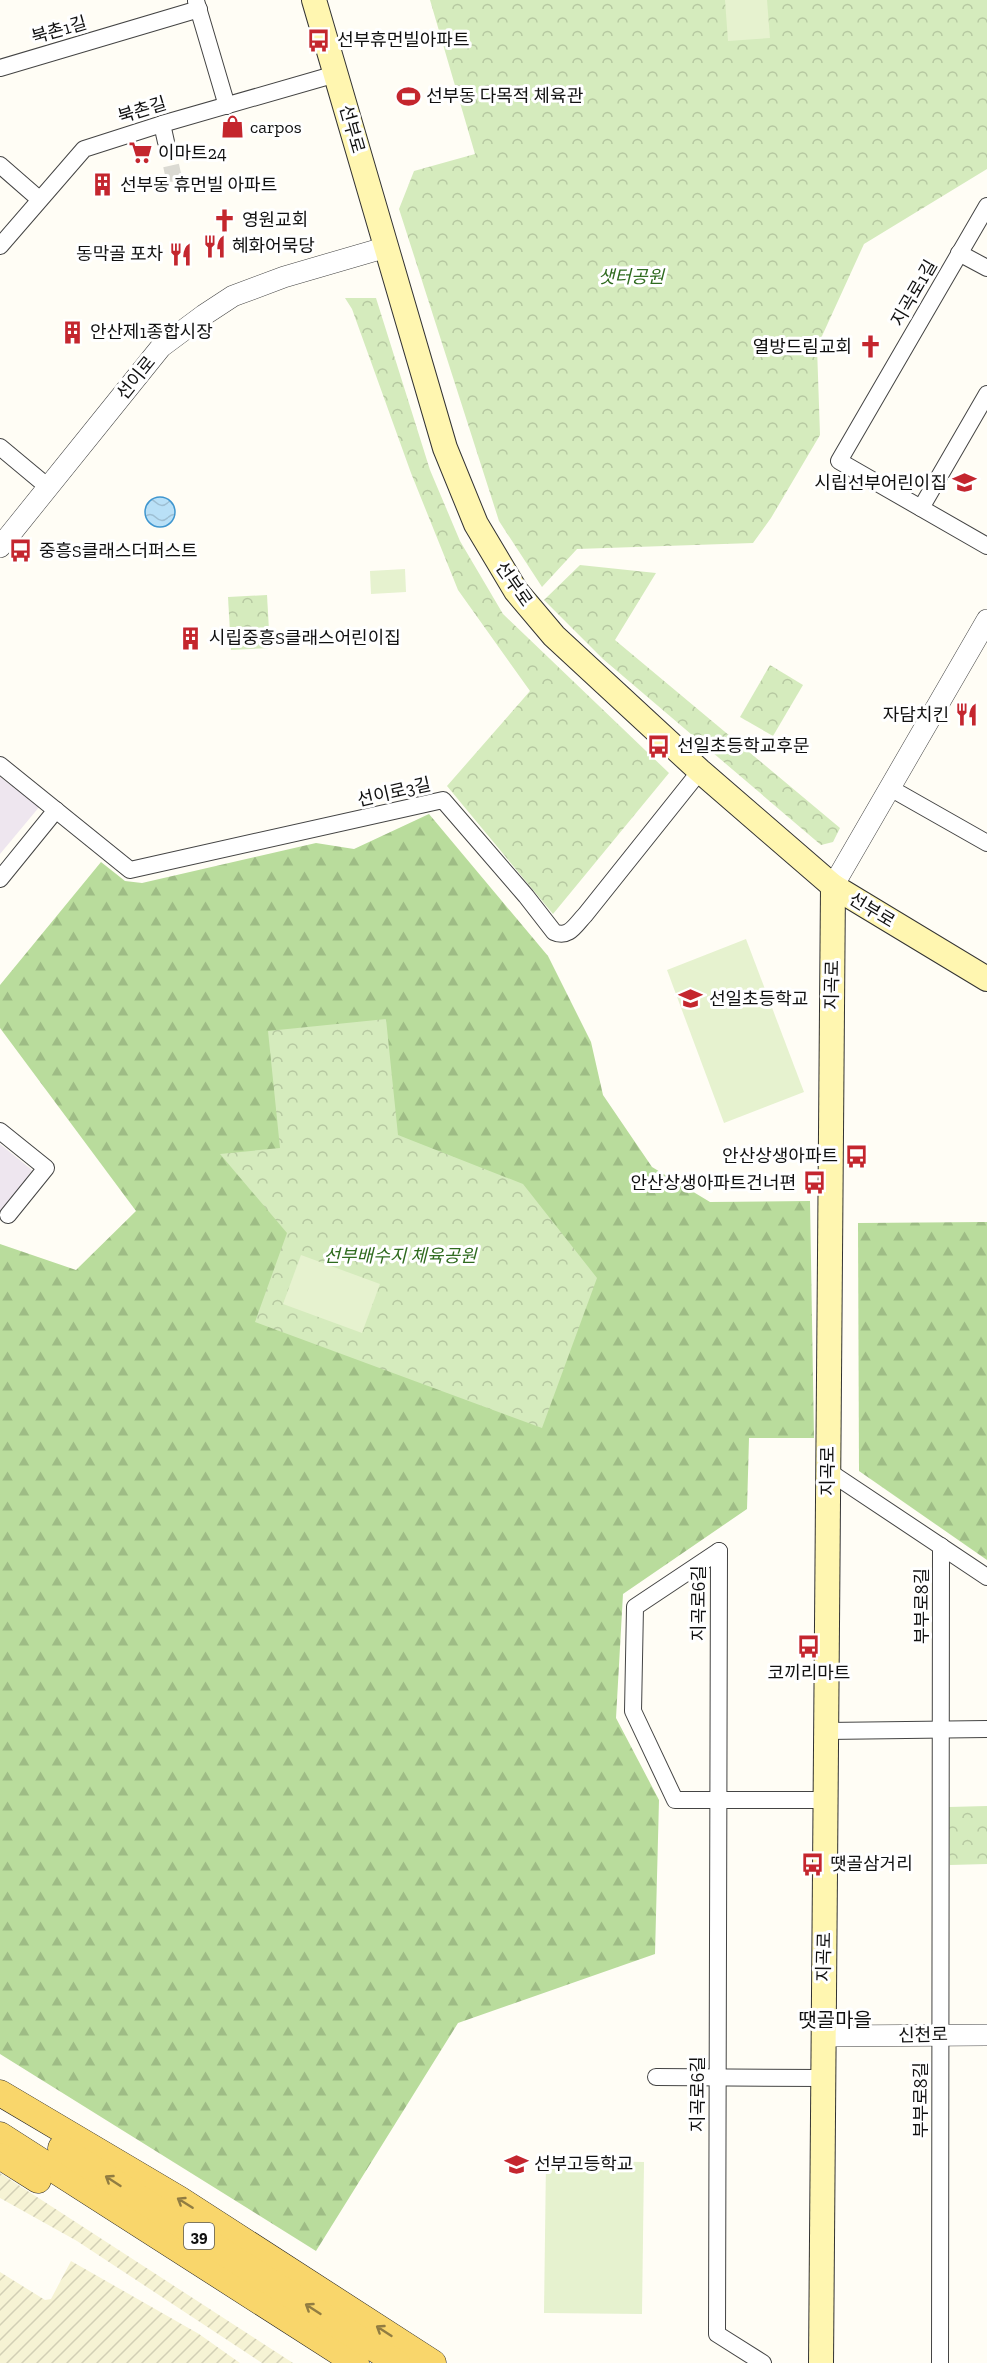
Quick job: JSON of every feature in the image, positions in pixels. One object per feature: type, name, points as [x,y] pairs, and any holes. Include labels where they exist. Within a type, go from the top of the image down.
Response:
[{"type":"main road","name":"선부로","points":[[314,0],[445,448],[476,524],[516,591],[554,636],[700,771],[833,886],[987,979]]},
{"type":"main road","name":"지곡로","points":[[820,2363],[833,886]]},
{"type":"main road","points":[[0,2093],[179,2199],[433,2363]]},
{"type":"main road","name":"39","points":[[0,2110],[397,2363]]},
{"type":"main road","name":"39","points":[[0,2135],[356,2363]]},
{"type":"main road","points":[[0,2156],[327,2363]]},
{"type":"street","name":"북촌1길","points":[[0,68],[197,5]]},
{"type":"street","points":[[197,5],[226,106]]},
{"type":"street","name":"북촌길","points":[[0,246],[84,149],[336,74]]},
{"type":"street","points":[[162,124],[166,142]]},
{"type":"street","points":[[0,165],[39,199]]},
{"type":"street","name":"지곡로1길","points":[[921,508],[839,461],[987,207]]},
{"type":"street","name":"선이로","points":[[0,547],[161,348],[233,296],[284,276],[387,247]]},
{"type":"street","points":[[959,253],[987,268]]},
{"type":"street","points":[[987,394],[921,508],[987,546]]},
{"type":"street","points":[[0,447],[48,487]]},
{"type":"street","name":"지곡로","points":[[833,886],[987,620]]},
{"type":"street","name":"선이로3길","points":[[0,765],[130,870],[443,801],[526,896],[554,932],[560,935],[569,933],[585,915],[700,771]]},
{"type":"street","points":[[890,788],[987,843]]},
{"type":"street","points":[[0,879],[56,810]]},
{"type":"street","points":[[0,1131],[46,1168],[8,1215]]},
{"type":"street","name":"부부로8길","points":[[828,1471],[942,1546],[940,2363]]},
{"type":"street","points":[[942,1546],[987,1577]]},
{"type":"street","name":"지곡로6길","points":[[718,1800],[675,1800],[633,1711],[635,1607],[719,1551],[717,2334],[763,2363]]},
{"type":"street","points":[[826,1731],[987,1729]]},
{"type":"street","points":[[718,1800],[826,1800]]},
{"type":"street","name":"신천로","points":[[824,2036],[987,2035]]},
{"type":"street","points":[[656,2077],[823,2078]]},
{"type":"shaded area","points":[[0,777],[40,806],[0,854]]},
{"type":"shaded area","points":[[0,1144],[32,1170],[4,1213],[0,1212]]},
{"type":"shaded area","points":[[0,2173],[293,2363],[262,2363],[77,2241],[0,2198]]},
{"type":"shaded area","points":[[71,2261],[199,2334],[240,2363],[0,2363],[0,2272],[45,2300],[51,2299]]},
{"type":"green space","name":"샛터공원","points":[[430,0],[987,0],[987,169],[864,244],[817,347],[820,435],[771,518],[753,543],[577,549],[542,587],[499,521],[399,209],[414,171],[475,154]]},
{"type":"green space","points":[[725,0],[767,0],[770,38],[728,41]]},
{"type":"green space","points":[[345,298],[376,298],[430,470],[460,541],[503,614],[669,773],[553,914],[447,786],[530,691],[458,590],[411,473],[352,309]]},
{"type":"green space","points":[[580,565],[656,573],[615,640],[840,828],[833,842],[821,845],[603,659],[544,600]]},
{"type":"green space","points":[[405,569],[406,592],[371,594],[370,571]]},
{"type":"green space","points":[[267,595],[270,648],[231,650],[228,597]]},
{"type":"green space","points":[[770,665],[803,685],[773,736],[740,717]]},
{"type":"green space","points":[[429,814],[548,956],[591,1042],[603,1095],[652,1167],[710,1202],[810,1201],[814,1438],[749,1438],[747,1509],[623,1594],[616,1718],[659,1800],[655,1954],[458,2023],[316,2251],[0,2054],[0,1244],[76,1270],[136,1211],[0,1028],[0,985],[101,862],[125,881],[142,883],[316,843],[354,849]]},
{"type":"green space","points":[[746,939],[804,1092],[724,1123],[667,970]]},
{"type":"green space","name":"선부배수지 체육공원","points":[[386,1019],[398,1135],[523,1184],[597,1278],[542,1428],[255,1322],[287,1233],[220,1154],[280,1148],[268,1031]]},
{"type":"green space","points":[[987,1222],[987,1560],[859,1471],[858,1223]]},
{"type":"green space","points":[[301,1255],[380,1284],[362,1333],[283,1304]]},
{"type":"green space","points":[[987,1806],[987,1864],[950,1865],[949,1807]]},
{"type":"green space","points":[[546,2160],[644,2162],[642,2314],[544,2313]]},
{"type":"water","points":[[160,497],[166,498],[174,506],[174,518],[166,526],[160,527],[154,526],[146,518],[145,512],[146,506],[154,498]]},
{"type":"tunnel","points":[[166,142],[176,188]]},
{"type":"place","name":"선부휴먼빌아파트","points":[[319,40]]},
{"type":"place","name":"선부동 다목적 체육관","points":[[408,96]]},
{"type":"place","name":"carpos","points":[[232,127]]},
{"type":"place","name":"이마트24","points":[[140,153]]},
{"type":"place","name":"선부동 휴먼빌 아파트","points":[[102,185]]},
{"type":"place","name":"영원교회","points":[[224,220]]},
{"type":"place","name":"혜화어묵당","points":[[214,246]]},
{"type":"place","name":"동막골 포차","points":[[181,254]]},
{"type":"place","name":"안산제1종합시장","points":[[72,332]]},
{"type":"place","name":"열방드림교회","points":[[870,347]]},
{"type":"place","name":"시립선부어린이집","points":[[965,483]]},
{"type":"place","name":"중흥S클래스더퍼스트","points":[[21,551]]},
{"type":"place","name":"시립중흥S클래스어린이집","points":[[191,638]]},
{"type":"place","name":"자담치킨","points":[[967,715]]},
{"type":"place","name":"선일초등학교후문","points":[[659,746]]},
{"type":"place","name":"선일초등학교","points":[[691,999]]},
{"type":"place","name":"안산상생아파트","points":[[856,1156]]},
{"type":"place","name":"안산상생아파트건너편","points":[[814,1183]]},
{"type":"place","name":"코끼리마트","points":[[809,1647]]},
{"type":"place","name":"땟골삼거리","points":[[812,1864]]},
{"type":"place","name":"선부고등학교","points":[[516,2164]]},
{"type":"district","name":"땟골마을","points":[[835,2020]]}]
